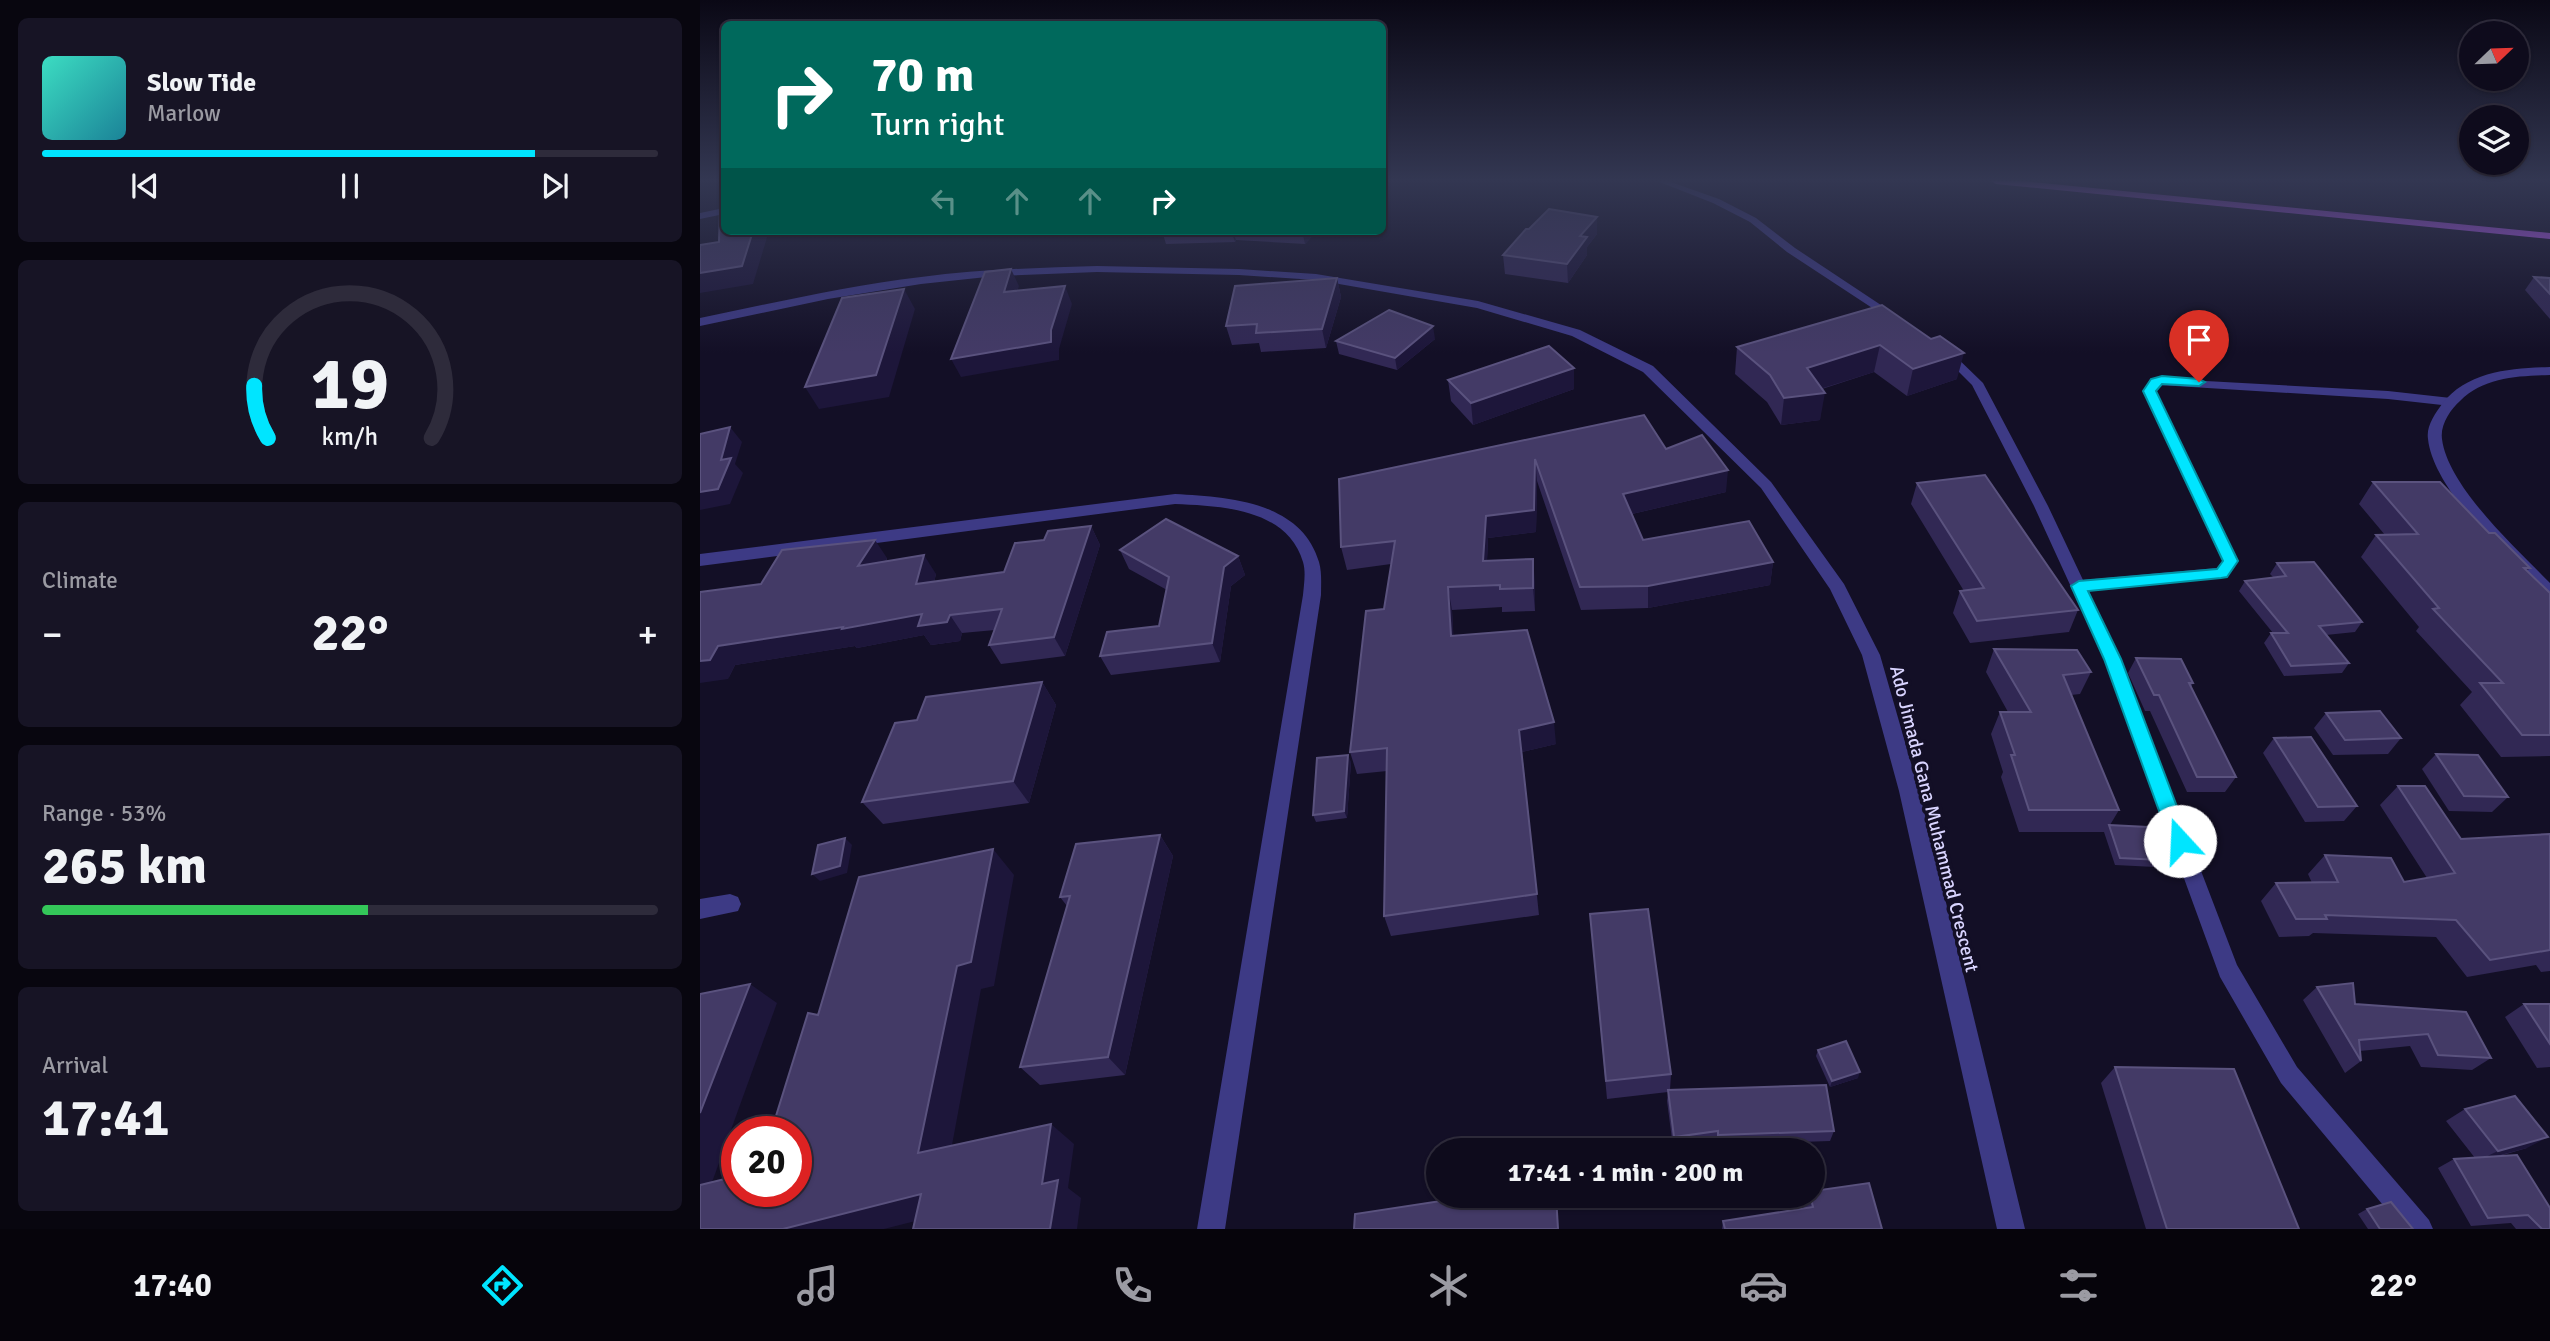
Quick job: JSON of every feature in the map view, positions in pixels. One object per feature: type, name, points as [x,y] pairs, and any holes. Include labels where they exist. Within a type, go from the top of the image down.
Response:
[{"type":"street","name":"Ado Jimada Gana Muhammad Crescent","points":[[700,321],[828,295],[921,280],[996,273],[1097,269],[1239,272],[1316,277],[1489,308],[1576,333],[1648,369],[1766,485],[1838,588],[1871,654],[1909,792],[2011,1229]]},
{"type":"street","points":[[2550,371],[2490,378],[2462,390],[2443,411],[2434,438],[2448,475],[2480,516],[2550,594]]},
{"type":"street","points":[[700,560],[1175,499],[1220,500],[1242,505],[1279,521],[1301,541],[1311,562],[1312,595],[1211,1229]]},
{"type":"street","points":[[700,909],[730,904]]},
{"type":"lane","points":[[1776,238],[1903,324]]},
{"type":"lane","points":[[1936,346],[1977,383],[2079,586],[2112,659],[2228,970],[2289,1075],[2420,1229]]},
{"type":"lane","points":[[2079,586],[2221,573],[2231,561],[2150,391],[2155,382],[2388,395],[2451,402]]},
{"type":"building","points":[[719,238],[751,238],[742,266],[700,273],[700,245],[719,242]]},
{"type":"building","points":[[1518,238],[1586,238],[1567,264],[1503,255]]},
{"type":"building","points":[[1011,269],[1004,292],[1065,286],[1051,330],[1051,342],[951,359],[985,272]]},
{"type":"building","points":[[2534,277],[2550,278],[2550,294]]},
{"type":"building","points":[[1337,278],[1322,329],[1256,333],[1257,324],[1226,326],[1235,286]]},
{"type":"building","points":[[904,289],[876,375],[805,387],[842,298]]},
{"type":"building","points":[[1882,305],[1931,339],[1940,336],[1964,353],[1913,369],[1880,345],[1807,368],[1825,393],[1784,398],[1770,375],[1737,347]]},
{"type":"building","points":[[1389,310],[1433,326],[1395,358],[1336,341]]},
{"type":"building","points":[[1549,346],[1574,368],[1471,403],[1448,380]]},
{"type":"building","points":[[1644,415],[1666,449],[1702,435],[1728,470],[1623,494],[1643,540],[1749,521],[1773,562],[1648,586],[1580,587],[1535,459],[1534,510],[1486,516],[1483,561],[1533,559],[1533,588],[1500,589],[1500,585],[1448,587],[1451,636],[1527,630],[1554,722],[1519,730],[1537,894],[1384,916],[1387,748],[1350,752],[1366,611],[1384,609],[1395,541],[1341,547],[1339,479]]},
{"type":"building","points":[[730,427],[721,460],[731,458],[718,489],[700,492],[700,434]]},
{"type":"building","points":[[1985,475],[2078,610],[1977,621],[1960,591],[1984,588],[1917,483]]},
{"type":"building","points":[[2373,482],[2440,482],[2489,533],[2495,533],[2530,568],[2524,568],[2550,593],[2550,735],[2522,735],[2480,683],[2503,683],[2433,609],[2439,608],[2376,535],[2418,534]]},
{"type":"building","points":[[1166,519],[1238,556],[1224,567],[1212,643],[1100,656],[1107,632],[1159,626],[1169,577],[1120,550]]},
{"type":"building","points":[[1091,526],[1054,637],[989,645],[1002,609],[950,615],[947,622],[918,626],[922,614],[842,629],[843,627],[718,646],[710,660],[700,661],[700,592],[761,584],[782,550],[875,540],[858,566],[924,555],[916,584],[1004,572],[1015,543],[1044,540],[1048,531]]},
{"type":"building","points":[[2314,562],[2362,622],[2319,626],[2349,663],[2291,666],[2271,633],[2288,633],[2245,581],[2286,576],[2277,563]]},
{"type":"building","points":[[1994,649],[2077,650],[2091,672],[2063,675],[2119,810],[2029,810],[2011,755],[2015,755],[2000,712],[2031,712]]},
{"type":"building","points":[[2136,658],[2181,659],[2193,683],[2189,683],[2236,777],[2197,777],[2159,695],[2154,695]]},
{"type":"building","points":[[1042,682],[1013,781],[862,802],[895,723],[917,720],[926,697]]},
{"type":"building","points":[[2380,711],[2401,738],[2345,740],[2326,713]]},
{"type":"building","points":[[2311,737],[2357,806],[2318,807],[2274,738]]},
{"type":"building","points":[[2436,754],[2478,755],[2508,797],[2464,796]]},
{"type":"building","points":[[1348,755],[1344,811],[1313,815],[1317,758]]},
{"type":"building","points":[[2398,786],[2425,786],[2461,839],[2550,834],[2550,950],[2490,960],[2456,920],[2325,915],[2327,919],[2296,919],[2276,883],[2338,882],[2325,855],[2391,858],[2404,882],[2455,873]]},
{"type":"building","points":[[2109,825],[2148,827],[2160,860],[2120,858]]},
{"type":"building","points":[[1160,835],[1108,1057],[1020,1067],[1070,896],[1060,897],[1076,844]]},
{"type":"building","points":[[845,838],[840,866],[812,874],[818,845]]},
{"type":"building","points":[[993,849],[971,962],[957,966],[918,1153],[1051,1124],[1042,1184],[1058,1180],[1050,1229],[913,1229],[921,1194],[783,1229],[700,1229],[700,1185],[721,1180],[721,1207],[812,1207],[812,1116],[776,1116],[808,1013],[818,1015],[859,877]]},
{"type":"building","points":[[1648,909],[1671,1074],[1606,1081],[1590,914]]},
{"type":"building","points":[[2353,983],[2355,1004],[2466,1012],[2491,1058],[2438,1055],[2428,1034],[2359,1040],[2361,1061],[2317,987]]},
{"type":"building","points":[[750,984],[700,1113],[700,994]]},
{"type":"building","points":[[2524,1004],[2550,1004],[2550,1044]]},
{"type":"building","points":[[1846,1041],[1860,1072],[1832,1081],[1818,1050]]},
{"type":"building","points":[[2115,1067],[2234,1069],[2299,1229],[2167,1229]]},
{"type":"building","points":[[1826,1085],[1834,1131],[1718,1135],[1718,1131],[1674,1137],[1668,1090]]},
{"type":"building","points":[[2515,1096],[2548,1137],[2498,1151],[2465,1109]]},
{"type":"building","points":[[2517,1155],[2550,1208],[2550,1229],[2542,1229],[2528,1215],[2488,1218],[2454,1159]]},
{"type":"building","points":[[1869,1183],[1882,1229],[1725,1229],[1723,1221],[1807,1208],[1825,1208],[1825,1189]]},
{"type":"building","points":[[2391,1202],[2413,1229],[2380,1229],[2367,1209]]},
{"type":"building","points":[[1426,1203],[1426,1208],[1557,1208],[1558,1229],[1354,1229],[1355,1214]]},
{"type":"route","points":[[2180,841],[2112,659],[2079,586],[2221,573],[2231,561],[2150,391],[2155,382],[2162,380],[2199,382]]}]
